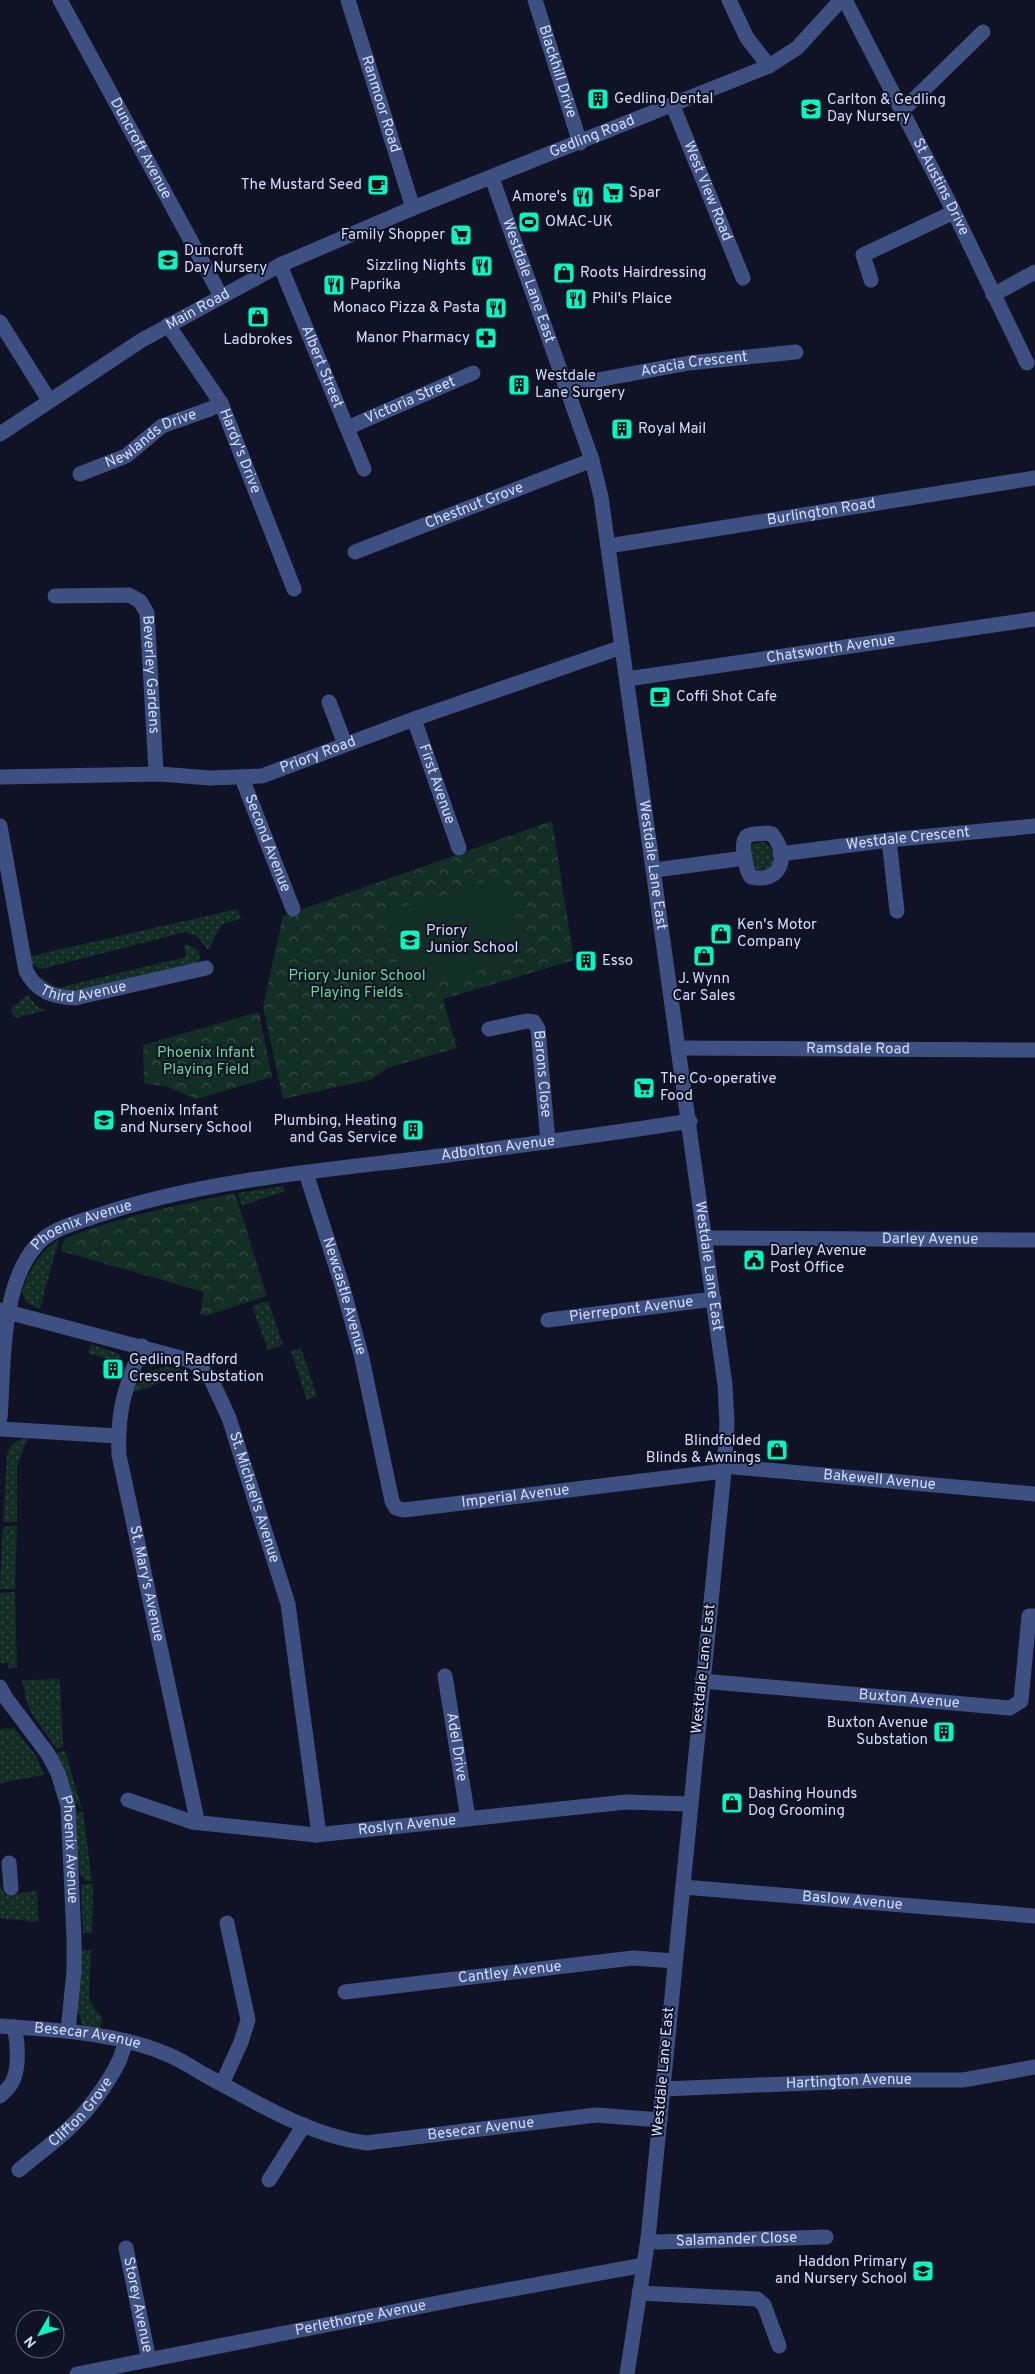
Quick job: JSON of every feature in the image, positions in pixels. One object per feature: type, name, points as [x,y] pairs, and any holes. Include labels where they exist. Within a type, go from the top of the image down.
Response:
[{"type":"street","name":"Duncroft Avenue","points":[[60,0],[221,296]]},
{"type":"street","name":"Ranmoor Road","points":[[348,0],[414,208]]},
{"type":"street","name":"Blackhill Drive","points":[[535,0],[580,143]]},
{"type":"street","points":[[729,0],[746,38],[769,66]]},
{"type":"street","name":"Gedling Road","points":[[492,178],[769,66],[802,43],[841,0]]},
{"type":"street","name":"St Austins Drive","points":[[845,0],[954,212],[992,295],[1027,362]]},
{"type":"street","points":[[902,111],[983,32]]},
{"type":"street","name":"West View Road","points":[[673,106],[743,278]]},
{"type":"street","name":"Main Road","points":[[0,434],[49,400],[168,325],[280,265],[414,208],[492,178]]},
{"type":"street","name":"Westdale Lane East","points":[[492,178],[592,460],[601,497],[680,1048],[725,1385],[727,1424],[724,1469],[660,2120],[648,2239],[627,2374]]},
{"type":"street","points":[[871,280],[863,255],[954,212]]},
{"type":"street","name":"Albert Street","points":[[280,265],[364,469]]},
{"type":"street","points":[[992,295],[1035,272]]},
{"type":"street","points":[[0,322],[49,400]]},
{"type":"street","name":"Hardy's Drive","points":[[168,325],[221,403],[294,589]]},
{"type":"street","name":"Acacia Crescent","points":[[565,386],[689,363],[796,352]]},
{"type":"street","name":"Victoria Street","points":[[347,428],[473,373]]},
{"type":"street","name":"Newlands Drive","points":[[80,474],[126,456],[162,426],[210,409],[221,403]]},
{"type":"street","name":"Chestnut Grove","points":[[355,552],[592,460]]},
{"type":"street","name":"Burlington Road","points":[[608,546],[1035,478]]},
{"type":"street","name":"Beverley Gardens","points":[[55,596],[129,595],[140,601],[147,613],[156,771],[160,774]]},
{"type":"street","name":"Chatsworth Avenue","points":[[627,679],[1035,618]]},
{"type":"street","name":"Priory Road","points":[[0,778],[160,774],[242,778],[262,776],[414,718],[622,647]]},
{"type":"street","points":[[329,702],[345,744]]},
{"type":"street","name":"First Avenue","points":[[414,718],[459,848]]},
{"type":"street","name":"Second Avenue","points":[[242,778],[292,909]]},
{"type":"street","name":"Third Avenue","points":[[0,826],[26,971],[35,985],[47,993],[58,997],[75,998],[206,968]]},
{"type":"street","name":"Westdale Crescent","points":[[780,854],[889,840],[1035,826]]},
{"type":"street","points":[[766,833],[772,834],[777,839],[780,854],[781,867],[777,874],[757,878],[751,877],[747,872],[743,843],[746,837],[766,833]]},
{"type":"street","points":[[889,840],[897,911]]},
{"type":"street","points":[[655,870],[745,858]]},
{"type":"street","name":"Barons Close","points":[[489,1029],[528,1022],[534,1022],[538,1029],[548,1142]]},
{"type":"street","name":"Ramsdale Road","points":[[680,1048],[1035,1050]]},
{"type":"street","name":"Adbolton Avenue","points":[[306,1173],[548,1142],[690,1121]]},
{"type":"street","name":"Phoenix Avenue","points":[[0,1418],[4,1312],[18,1273],[37,1245],[50,1234],[80,1222],[132,1206],[240,1181],[306,1173]]},
{"type":"street","name":"Newcastle Avenue","points":[[306,1173],[362,1354],[375,1421]]},
{"type":"street","name":"Darley Avenue","points":[[705,1238],[1035,1240]]},
{"type":"street","name":"Pierrepont Avenue","points":[[548,1320],[714,1299]]},
{"type":"street","name":"St. Michael's Avenue","points":[[4,1312],[185,1358],[205,1372],[229,1418],[288,1604],[318,1827],[316,1835]]},
{"type":"street","name":"St. Mary's Avenue","points":[[142,1346],[122,1397],[118,1436],[119,1455],[196,1815],[192,1822]]},
{"type":"street","name":"Imperial Avenue","points":[[375,1421],[392,1500],[396,1508],[404,1510],[724,1469]]},
{"type":"street","points":[[0,1429],[118,1436]]},
{"type":"street","name":"Bakewell Avenue","points":[[724,1469],[1035,1494]]},
{"type":"street","name":"Buxton Avenue","points":[[702,1681],[1010,1708],[1021,1701],[1029,1616],[1035,1616]]},
{"type":"street","name":"Adel Drive","points":[[445,1676],[468,1818]]},
{"type":"street","name":"Phoenix Avenue","points":[[0,1687],[6,1698],[48,1754],[58,1773],[68,1806],[74,1937],[74,1972],[68,2031]]},
{"type":"street","name":"Roslyn Avenue","points":[[128,1800],[192,1822],[316,1835],[626,1802],[690,1804]]},
{"type":"street","name":"Baslow Avenue","points":[[683,1887],[1029,1917]]},
{"type":"street","points":[[222,2084],[241,2042],[248,2020],[227,1923]]},
{"type":"street","name":"Cantley Avenue","points":[[345,1992],[633,1958],[675,1961]]},
{"type":"street","points":[[0,2096],[12,2084],[16,2074],[16,2036],[7,2027]]},
{"type":"street","name":"Besecar Avenue","points":[[7,2027],[68,2031],[128,2042],[168,2054],[222,2084],[326,2135],[366,2143],[596,2115],[660,2120]]},
{"type":"street","name":"Clifton Grove","points":[[19,2170],[65,2132],[92,2103],[110,2077],[122,2050],[128,2042]]},
{"type":"street","name":"Hartington Avenue","points":[[663,2089],[883,2080],[963,2080],[1035,2067]]},
{"type":"street","points":[[269,2180],[304,2125]]},
{"type":"street","name":"Salamander Close","points":[[648,2239],[658,2242],[826,2237]]},
{"type":"street","name":"Storey Avenue","points":[[126,2248],[150,2360]]},
{"type":"street","name":"Perlethorpe Avenue","points":[[76,2374],[463,2298],[644,2265]]},
{"type":"street","points":[[639,2293],[757,2299],[764,2305],[779,2346]]},
{"type":"green space","name":"Priory Junior School Playing Fields","points":[[552,821],[574,960],[443,999],[457,1048],[387,1068],[373,1079],[283,1099],[263,1007],[283,916]]},
{"type":"green space","points":[[764,842],[771,848],[773,863],[770,869],[763,870],[754,868],[752,865],[751,846],[755,843]]},
{"type":"green space","points":[[503,877],[527,956],[406,993],[382,913]]},
{"type":"green space","points":[[238,909],[241,919],[222,924],[208,950],[197,936],[185,932],[41,969],[30,963],[27,957]]},
{"type":"green space","points":[[187,944],[199,950],[200,958],[197,964],[61,993],[39,980],[42,978],[57,988],[186,957],[184,946]]},
{"type":"green space","points":[[27,995],[39,1008],[48,1010],[15,1018],[11,1009]]},
{"type":"green space","name":"Phoenix Infant Playing Field","points":[[259,1012],[272,1077],[196,1099],[168,1087],[144,1083],[143,1045]]},
{"type":"green space","points":[[283,1186],[285,1191],[242,1206],[238,1193]]},
{"type":"green space","points":[[235,1193],[267,1296],[206,1316],[200,1314],[204,1292],[61,1251],[64,1239],[106,1224],[148,1212]]},
{"type":"green space","points":[[59,1239],[40,1309],[26,1302],[22,1291],[36,1262]]},
{"type":"green space","points":[[268,1301],[283,1345],[268,1350],[252,1306]]},
{"type":"green space","points":[[91,1344],[119,1354],[123,1363],[120,1376],[117,1374],[119,1367],[109,1364],[110,1360],[88,1353]]},
{"type":"green space","points":[[301,1348],[317,1396],[307,1400],[291,1351]]},
{"type":"green space","points":[[166,1367],[179,1368],[190,1373],[131,1393],[146,1375]]},
{"type":"green space","points":[[28,1438],[17,1466],[17,1522],[3,1522],[7,1453],[15,1442]]},
{"type":"green space","points":[[17,1526],[15,1589],[0,1589],[3,1527]]},
{"type":"green space","points":[[15,1592],[17,1668],[8,1668],[8,1663],[1,1663],[0,1660],[0,1593]]},
{"type":"green space","points":[[60,1679],[63,1747],[56,1748],[32,1714],[22,1680]]},
{"type":"green space","points":[[14,1728],[36,1756],[44,1775],[0,1783],[0,1729]]},
{"type":"green space","points":[[65,1751],[82,1809],[80,1809],[78,1803],[71,1804],[54,1753]]},
{"type":"green space","points":[[76,1807],[77,1813],[83,1812],[92,1881],[84,1881],[83,1876],[80,1876],[72,1808]]},
{"type":"green space","points":[[81,1884],[93,1884],[92,1933],[83,1933]]},
{"type":"green space","points":[[0,1886],[5,1895],[37,1891],[38,1922],[0,1918]]},
{"type":"green space","points":[[81,1950],[91,1950],[89,1997],[94,2008],[102,2018],[100,2031],[84,2027],[79,2014],[76,2013]]},
{"type":"place","name":"Gedling Dental","points":[[598,99]]},
{"type":"place","name":"Carlton & Gedling Day Nursery","points":[[811,109]]},
{"type":"place","name":"The Mustard Seed","points":[[378,185]]},
{"type":"place","name":"Spar","points":[[613,193]]},
{"type":"place","name":"Amore's","points":[[583,197]]},
{"type":"place","name":"OMAC-UK","points":[[529,222]]},
{"type":"place","name":"Family Shopper","points":[[461,235]]},
{"type":"place","name":"Duncroft Day Nursery","points":[[168,260]]},
{"type":"place","name":"Sizzling Nights","points":[[482,266]]},
{"type":"place","name":"Roots Hairdressing","points":[[564,273]]},
{"type":"place","name":"Paprika","points":[[334,285]]},
{"type":"place","name":"Phil's Plaice","points":[[576,299]]},
{"type":"place","name":"Monaco Pizza & Pasta","points":[[496,308]]},
{"type":"place","name":"Ladbrokes","points":[[258,317]]},
{"type":"place","name":"Manor Pharmacy","points":[[486,338]]},
{"type":"place","name":"Westdale Lane Surgery","points":[[519,385]]},
{"type":"place","name":"Royal Mail","points":[[622,429]]},
{"type":"place","name":"Coffi Shot Cafe","points":[[660,697]]},
{"type":"place","name":"Ken's Motor Company","points":[[721,934]]},
{"type":"place","name":"Priory Junior School","points":[[410,940]]},
{"type":"place","name":"J. Wynn Car Sales","points":[[704,956]]},
{"type":"place","name":"Esso","points":[[586,961]]},
{"type":"place","name":"The Co-operative Food","points":[[644,1088]]},
{"type":"place","name":"Phoenix Infant and Nursery School","points":[[104,1120]]},
{"type":"place","name":"Plumbing, Heating and Gas Service","points":[[413,1130]]},
{"type":"place","name":"Darley Avenue Post Office","points":[[754,1260]]},
{"type":"place","name":"Gedling Radford Crescent Substation","points":[[113,1369]]},
{"type":"place","name":"Blindfolded Blinds & Awnings","points":[[777,1450]]},
{"type":"place","name":"Buxton Avenue Substation","points":[[944,1732]]},
{"type":"place","name":"Dashing Hounds Dog Grooming","points":[[732,1803]]},
{"type":"place","name":"Haddon Primary and Nursery School","points":[[923,2271]]}]
